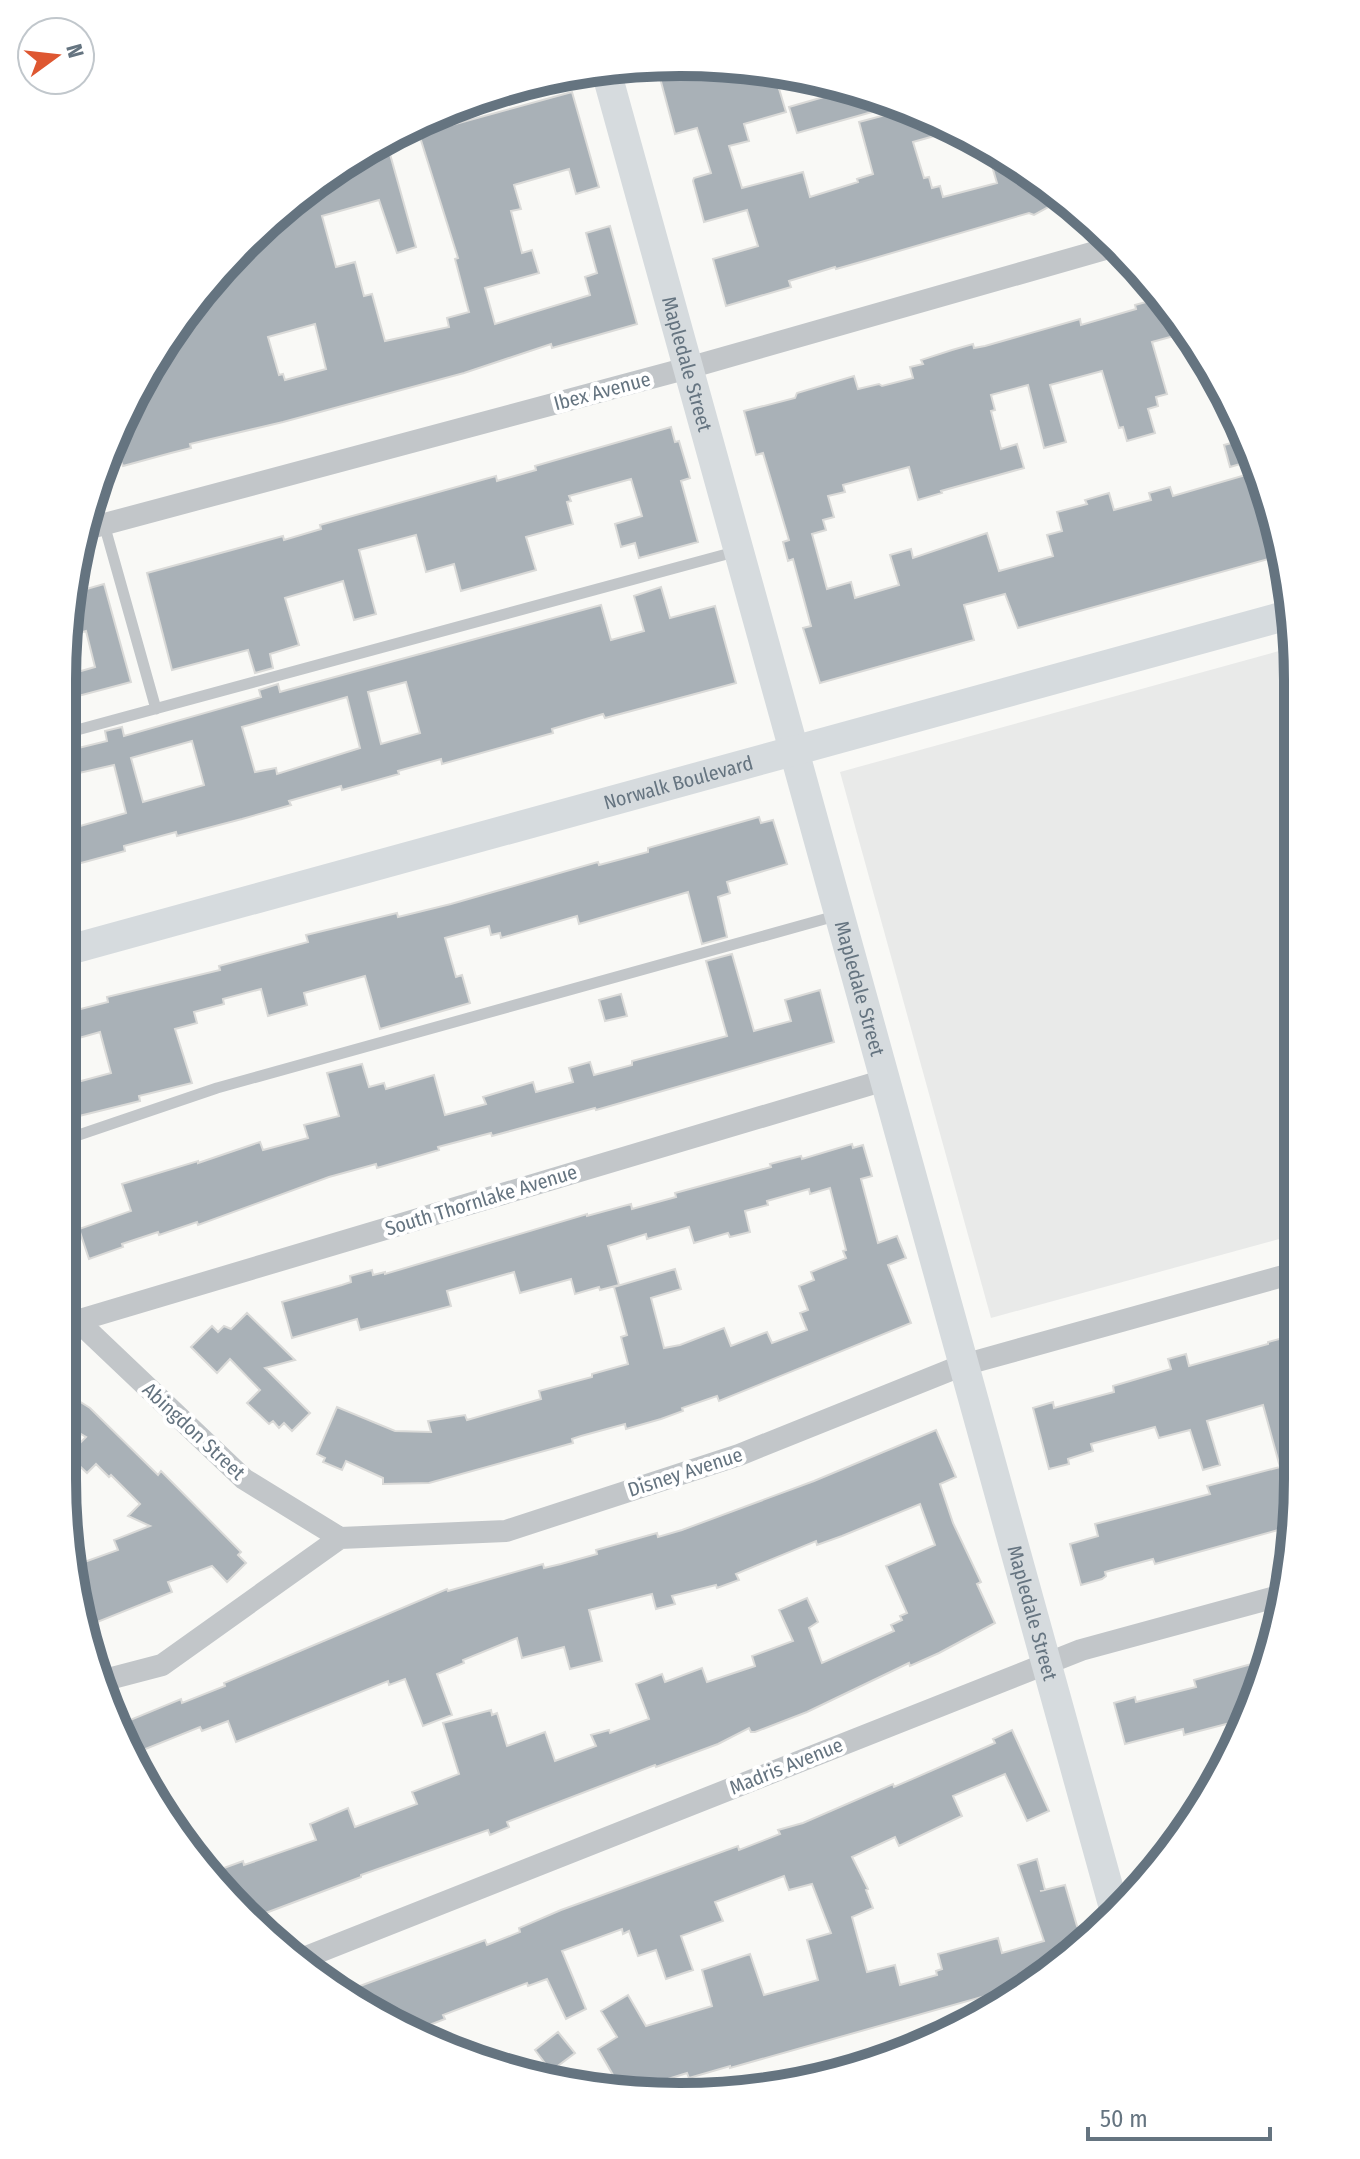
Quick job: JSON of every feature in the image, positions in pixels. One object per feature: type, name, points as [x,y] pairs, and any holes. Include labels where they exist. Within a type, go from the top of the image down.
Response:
[{"type":"street","name":"Mapledale Street","points":[[609,80],[1112,1901]]},
{"type":"street","name":"Ibex Avenue","points":[[97,526],[688,368],[1103,250]]},
{"type":"street","name":"Norwalk Boulevard","points":[[76,948],[1281,617]]},
{"type":"street","name":"South Thornlake Avenue","points":[[76,1316],[885,1080]]},
{"type":"street","name":"Disney Avenue","points":[[340,1538],[506,1531],[739,1455],[963,1365],[1284,1276]]},
{"type":"street","name":"Abingdon Street","points":[[76,1325],[244,1479],[340,1538]]},
{"type":"street","points":[[110,1679],[162,1665],[340,1538]]},
{"type":"street","name":"Madris Avenue","points":[[309,1956],[1081,1650],[1272,1598]]},
{"type":"lane","points":[[96,529],[156,709]]},
{"type":"lane","points":[[76,730],[739,551]]},
{"type":"lane","points":[[76,1136],[217,1088],[839,915]]},
{"type":"shaded area","points":[[1283,650],[1284,1238],[991,1318],[840,772]]},
{"type":"building","points":[[720,77],[778,84],[786,112],[744,124],[749,141],[729,146],[742,188],[803,172],[810,197],[858,182],[857,179],[873,174],[859,122],[890,114],[939,135],[913,142],[924,178],[929,177],[932,188],[940,186],[943,197],[997,183],[991,163],[1053,205],[1034,215],[1029,213],[789,281],[791,287],[726,306],[713,259],[758,246],[747,210],[704,222],[693,181],[711,173],[697,128],[675,134],[660,78]]},
{"type":"building","points":[[572,92],[599,187],[576,194],[569,169],[514,185],[521,209],[511,211],[522,253],[532,250],[539,273],[485,288],[495,324],[590,295],[585,277],[597,273],[586,233],[610,226],[637,324],[552,348],[551,344],[464,373],[190,444],[191,448],[123,466],[121,462],[117,463],[157,378],[201,312],[226,282],[253,253],[312,201],[378,157],[389,151],[416,247],[397,253],[379,200],[322,216],[336,267],[355,262],[364,296],[372,294],[385,341],[449,327],[447,318],[469,312],[455,259],[458,258],[419,135]],"holes":[[[315,324],[326,369],[285,380],[283,374],[279,375],[268,337]]]},
{"type":"building","points":[[829,95],[871,107],[872,112],[797,133],[789,107]]},
{"type":"building","points":[[1144,294],[1176,335],[1152,342],[1167,394],[1156,397],[1158,406],[1148,409],[1155,433],[1127,441],[1123,427],[1119,428],[1102,371],[1050,385],[1066,442],[1044,448],[1028,385],[991,395],[995,410],[991,411],[1001,449],[1017,444],[1024,468],[918,500],[909,467],[843,485],[845,492],[828,496],[834,517],[823,520],[826,530],[812,534],[827,589],[851,582],[855,598],[899,585],[890,555],[911,549],[913,558],[987,533],[999,571],[1053,556],[1047,535],[1062,531],[1057,512],[1087,504],[1085,500],[1109,493],[1114,510],[1151,500],[1149,493],[1170,487],[1173,496],[1248,474],[1271,558],[1018,628],[1005,594],[964,605],[974,640],[820,683],[803,628],[811,626],[793,559],[788,561],[783,542],[789,540],[763,453],[756,455],[744,411],[795,398],[797,393],[854,376],[858,389],[913,378],[910,367],[923,364],[921,360],[973,344],[974,348],[985,346],[1080,319],[1081,325],[1136,309],[1135,305],[1146,302]]},
{"type":"building","points":[[671,427],[675,442],[679,441],[690,478],[681,481],[698,542],[639,558],[635,543],[621,547],[615,524],[642,516],[631,479],[569,496],[571,501],[567,502],[573,524],[526,537],[536,570],[461,591],[454,564],[426,572],[416,535],[359,550],[376,614],[354,620],[343,581],[285,598],[299,645],[270,654],[273,668],[255,673],[248,650],[172,670],[147,573],[283,536],[284,540],[321,529],[320,525],[496,476],[497,481],[536,470],[535,466]]},
{"type":"building","points":[[1235,442],[1243,463],[1230,467],[1224,445]]},
{"type":"building","points":[[104,584],[131,682],[76,697],[76,672],[95,667],[86,631],[79,633],[78,629],[83,590]]},
{"type":"building","points":[[661,587],[670,618],[715,606],[736,683],[605,718],[603,714],[552,729],[553,733],[442,764],[441,759],[342,790],[341,786],[289,801],[291,805],[177,836],[176,832],[124,846],[125,851],[76,864],[76,827],[126,813],[114,765],[76,774],[76,749],[107,741],[105,731],[122,727],[124,736],[261,697],[259,690],[278,684],[280,692],[601,605],[611,640],[644,631],[634,596]],"holes":[[[406,682],[420,733],[381,744],[368,692]],[[347,697],[360,748],[277,774],[276,768],[255,772],[242,727]],[[192,741],[204,785],[143,802],[131,758]]]},
{"type":"building","points":[[759,817],[761,823],[773,820],[787,864],[727,882],[730,893],[718,897],[727,937],[702,944],[688,892],[579,924],[577,916],[501,938],[500,933],[491,935],[489,926],[445,938],[456,977],[462,975],[470,1003],[380,1029],[365,976],[304,993],[307,1005],[268,1016],[261,989],[223,999],[224,1004],[194,1012],[197,1023],[175,1029],[192,1083],[139,1096],[140,1101],[79,1116],[76,1082],[111,1073],[100,1032],[76,1039],[76,1010],[108,1002],[107,997],[220,970],[219,966],[308,942],[306,935],[397,913],[398,917],[451,904],[598,862],[599,865],[648,852],[648,848]]},
{"type":"building","points":[[732,954],[754,1031],[791,1021],[785,1000],[820,990],[834,1042],[596,1110],[492,1136],[491,1133],[377,1168],[376,1164],[329,1177],[198,1225],[197,1222],[122,1244],[123,1247],[89,1259],[79,1229],[131,1211],[122,1184],[260,1142],[263,1150],[308,1138],[304,1125],[339,1116],[327,1073],[362,1064],[369,1087],[384,1083],[386,1089],[434,1075],[445,1115],[486,1104],[483,1097],[533,1082],[536,1092],[573,1082],[569,1068],[590,1062],[594,1075],[632,1065],[632,1061],[727,1036],[706,961]]},
{"type":"building","points":[[621,994],[627,1016],[605,1021],[599,1000]]},
{"type":"building","points":[[852,1144],[853,1148],[863,1145],[872,1176],[861,1179],[878,1243],[897,1236],[906,1258],[888,1265],[911,1323],[719,1401],[717,1396],[661,1419],[626,1429],[625,1424],[581,1436],[572,1439],[573,1443],[429,1483],[383,1484],[383,1478],[346,1461],[342,1470],[323,1462],[325,1458],[317,1454],[337,1407],[395,1431],[431,1432],[428,1421],[465,1415],[467,1420],[541,1399],[539,1391],[628,1364],[621,1337],[627,1335],[614,1287],[675,1269],[681,1289],[651,1298],[664,1348],[724,1328],[731,1346],[767,1332],[772,1343],[807,1330],[800,1313],[808,1310],[799,1286],[814,1280],[811,1272],[846,1258],[843,1251],[846,1250],[830,1188],[810,1194],[809,1189],[745,1211],[750,1232],[730,1237],[728,1233],[694,1243],[689,1227],[647,1239],[646,1234],[608,1246],[619,1285],[600,1290],[599,1287],[575,1294],[571,1279],[520,1293],[514,1272],[447,1291],[451,1306],[360,1330],[357,1319],[292,1338],[282,1302],[351,1282],[350,1276],[372,1270],[373,1275],[385,1274],[587,1214],[631,1204],[632,1209],[676,1197],[675,1193],[771,1167],[770,1164],[801,1156],[802,1159]]},
{"type":"building","points":[[247,1313],[295,1360],[265,1368],[310,1413],[292,1431],[284,1423],[279,1428],[273,1421],[269,1424],[247,1403],[260,1390],[230,1359],[217,1373],[191,1347],[212,1326],[218,1332],[224,1326],[231,1329]]},
{"type":"building","points":[[1284,1338],[1282,1529],[1155,1564],[1153,1559],[1105,1572],[1106,1576],[1102,1579],[1081,1585],[1070,1544],[1098,1536],[1095,1524],[1210,1494],[1207,1486],[1280,1467],[1263,1405],[1207,1421],[1220,1465],[1203,1470],[1190,1430],[1159,1438],[1155,1427],[1091,1444],[1093,1451],[1068,1459],[1069,1464],[1049,1469],[1033,1408],[1053,1402],[1054,1408],[1114,1392],[1113,1386],[1171,1369],[1168,1359],[1186,1354],[1189,1366]]},
{"type":"building","points":[[76,1399],[90,1408],[158,1475],[161,1471],[241,1552],[238,1555],[246,1563],[227,1582],[212,1566],[168,1582],[172,1592],[94,1623],[82,1563],[118,1550],[114,1540],[150,1526],[128,1516],[140,1504],[111,1475],[109,1477],[96,1464],[87,1473],[76,1463],[76,1447],[86,1437],[76,1431]]},
{"type":"building","points":[[936,1430],[956,1477],[940,1484],[995,1623],[939,1653],[910,1666],[909,1663],[807,1712],[755,1732],[749,1728],[718,1744],[507,1822],[509,1827],[490,1835],[488,1830],[262,1914],[220,1870],[243,1861],[244,1865],[316,1840],[310,1824],[348,1808],[355,1827],[417,1804],[412,1792],[459,1774],[443,1723],[491,1710],[492,1715],[497,1713],[507,1746],[545,1732],[555,1761],[596,1746],[591,1735],[609,1730],[610,1733],[649,1719],[636,1684],[662,1674],[665,1682],[702,1668],[707,1682],[755,1666],[752,1656],[793,1641],[779,1610],[807,1598],[818,1622],[809,1628],[822,1663],[894,1631],[891,1625],[902,1620],[900,1616],[907,1613],[886,1566],[935,1545],[920,1504],[736,1574],[739,1580],[717,1588],[716,1585],[672,1596],[675,1604],[656,1609],[652,1594],[589,1610],[602,1661],[570,1669],[564,1647],[522,1658],[517,1638],[463,1660],[464,1663],[437,1674],[452,1715],[423,1726],[405,1679],[389,1685],[388,1681],[236,1742],[228,1721],[202,1731],[200,1727],[141,1751],[127,1721],[181,1699],[182,1703],[225,1686],[224,1683],[447,1589],[543,1564],[544,1568],[561,1564],[597,1554],[596,1550],[657,1533],[658,1537],[682,1530],[814,1481]]},
{"type":"building","points":[[1255,1663],[1232,1722],[1184,1735],[1183,1729],[1125,1744],[1114,1703],[1135,1697],[1136,1702],[1196,1687],[1194,1680]]},
{"type":"building","points":[[1012,1730],[1049,1811],[1027,1821],[1005,1774],[953,1796],[962,1816],[899,1846],[895,1837],[852,1857],[868,1889],[873,1908],[852,1917],[867,1972],[895,1965],[900,1985],[937,1975],[936,1971],[942,1969],[938,1954],[998,1938],[1002,1953],[1044,1941],[1018,1865],[1037,1859],[1045,1890],[1065,1885],[1077,1926],[1082,1929],[1048,1958],[997,1993],[689,2078],[687,2073],[662,2083],[616,2080],[598,2049],[617,2037],[601,2011],[628,1995],[646,2026],[712,2006],[702,1970],[750,1954],[764,1995],[818,1980],[807,1940],[831,1933],[812,1884],[789,1890],[784,1876],[715,1902],[723,1921],[681,1936],[693,1970],[666,1979],[656,1950],[638,1956],[629,1931],[623,1934],[622,1929],[562,1951],[586,2009],[566,2019],[547,1979],[528,1986],[527,1983],[443,2015],[445,2019],[425,2027],[361,1992],[360,1986],[485,1940],[487,1945],[561,1910],[738,1846],[739,1850],[780,1834],[778,1830],[803,1823],[893,1784],[894,1787],[995,1743],[993,1739]]},
{"type":"building","points":[[558,2032],[575,2053],[554,2069],[549,2068],[535,2050]]}]
